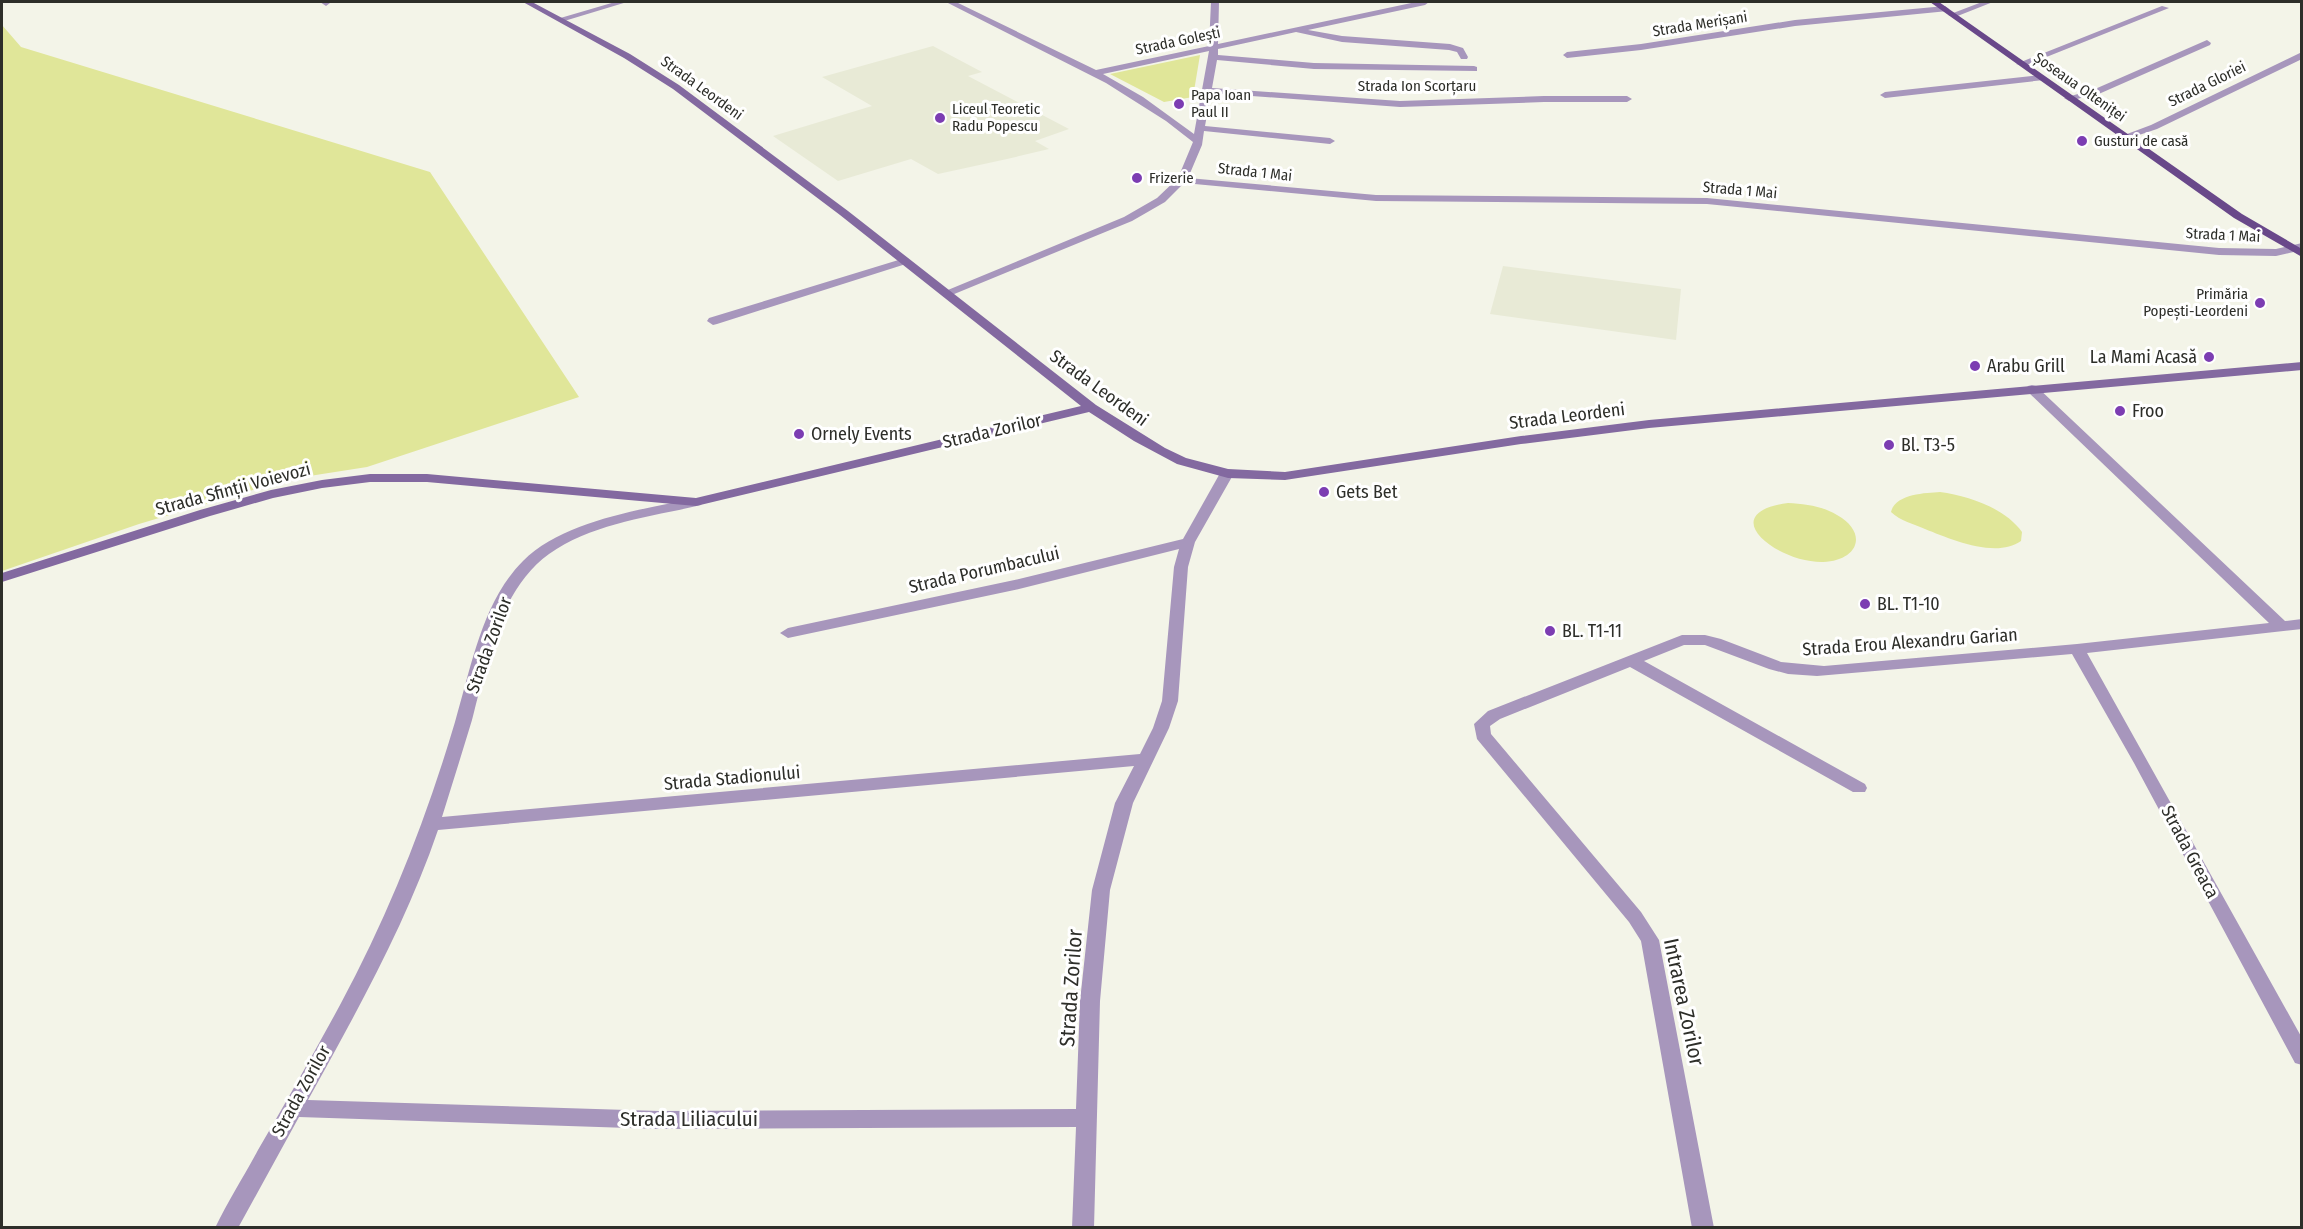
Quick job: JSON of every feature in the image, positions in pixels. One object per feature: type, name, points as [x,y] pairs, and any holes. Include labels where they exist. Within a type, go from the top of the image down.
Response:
[{"type":"main road","name":"Strada Leordeni","points":[[527,2],[627,56],[676,87],[905,261],[1091,408],[1172,458],[1226,475],[1285,476],[1521,440],[1649,424],[2301,366]]},
{"type":"main road","name":"Șoseaua Olteniței","points":[[1934,2],[2244,221],[2299,250]]},
{"type":"main road","name":"Strada Zorilor","points":[[696,502],[1091,408]]},
{"type":"main road","name":"Strada Sfinții Voievozi","points":[[2,578],[246,501],[300,488],[348,480],[427,478],[696,502]]},
{"type":"street","points":[[561,19],[623,2]]},
{"type":"street","points":[[950,2],[1094,73],[1162,113],[1197,141]]},
{"type":"street","points":[[947,294],[1137,215],[1161,200],[1182,180],[1190,167],[1197,141],[1214,52],[1215,2]]},
{"type":"street","name":"Strada Golești","points":[[1094,73],[1214,52],[1294,29],[1425,2]]},
{"type":"street","name":"Strada Merișani","points":[[1567,55],[1641,47],[1805,22],[1949,12],[1989,2]]},
{"type":"street","points":[[2021,64],[2165,8]]},
{"type":"street","points":[[1294,29],[1341,39],[1450,47],[1460,50],[1464,57]]},
{"type":"street","points":[[2069,98],[2098,91],[2208,44]]},
{"type":"street","points":[[1214,52],[1314,66],[1474,69]]},
{"type":"street","name":"Strada Gloriei","points":[[2124,137],[2154,127],[2301,55]]},
{"type":"street","points":[[1885,95],[2041,78]]},
{"type":"street","name":"Strada Ion Scorțaru","points":[[1206,90],[1400,104],[1554,98],[1627,99]]},
{"type":"street","points":[[1199,128],[1330,141]]},
{"type":"street","name":"Strada 1 Mai","points":[[1182,180],[1376,198],[1707,201],[2130,244],[2252,252],[2299,250]]},
{"type":"street","points":[[713,321],[905,261]]},
{"type":"street","points":[[2032,390],[2282,627]]},
{"type":"street","points":[[1144,759],[1161,728],[1170,701],[1181,567],[1188,542],[1226,475]]},
{"type":"street","name":"Strada Zorilor","points":[[226,1227],[386,932],[431,824],[494,623],[519,573],[544,552],[584,532],[696,502]]},
{"type":"street","name":"Strada Porumbacului","points":[[788,633],[1019,584],[1188,542]]},
{"type":"street","name":"Strada Erou Alexandru Garian","points":[[1482,735],[1482,724],[1494,715],[1682,640],[1696,638],[1712,640],[1769,664],[1795,670],[1852,669],[2077,649],[2301,624]]},
{"type":"street","name":"Strada Greaca","points":[[2077,649],[2142,763],[2301,1057]]},
{"type":"street","points":[[1630,660],[1858,788]]},
{"type":"street","name":"Intrarea Zorilor","points":[[1482,735],[1635,917],[1650,940],[1657,966],[1703,1227]]},
{"type":"street","name":"Strada Zorilor","points":[[1083,1227],[1090,1000],[1101,890],[1124,803],[1144,759]]},
{"type":"street","name":"Strada Stadionului","points":[[431,824],[1144,759]]},
{"type":"street","name":"Strada Liliacului","points":[[292,1108],[659,1120],[1087,1118]]},
{"type":"shaded area","name":"Liceul Teoretic Radu Popescu","points":[[933,46],[982,72],[968,76],[1069,129],[1035,141],[1049,149],[1007,159],[938,174],[911,159],[838,181],[773,136],[872,106],[822,77]]},
{"type":"shaded area","points":[[1503,266],[1681,289],[1676,340],[1490,314]]},
{"type":"green space","points":[[2,25],[21,47],[430,172],[579,397],[367,467],[303,477],[253,490],[139,524],[2,571]]},
{"type":"green space","points":[[1200,55],[1193,97],[1164,102],[1110,74]]},
{"type":"green space","points":[[1940,492],[1985,504],[2006,516],[2022,532],[2021,541],[1999,548],[1973,546],[1907,522],[1891,512],[1898,501],[1904,498]]},
{"type":"green space","points":[[1788,503],[1819,508],[1847,522],[1856,538],[1851,551],[1835,560],[1823,562],[1805,560],[1788,555],[1760,537],[1754,526],[1755,517],[1766,508]]},
{"type":"place","name":"Papa Ioan Paul II","points":[[1179,104]]},
{"type":"place","name":"Liceul Teoretic Radu Popescu","points":[[940,118]]},
{"type":"place","name":"Gusturi de casă","points":[[2082,141]]},
{"type":"place","name":"Frizerie","points":[[1137,178]]},
{"type":"place","name":"Primăria Popești-Leordeni","points":[[2260,303]]},
{"type":"place","name":"La Mami Acasă","points":[[2209,357]]},
{"type":"place","name":"Arabu Grill","points":[[1975,366]]},
{"type":"place","name":"Froo","points":[[2120,411]]},
{"type":"place","name":"Ornely Events","points":[[799,434]]},
{"type":"place","name":"Bl. T3-5","points":[[1889,445]]},
{"type":"place","name":"Gets Bet","points":[[1324,492]]},
{"type":"place","name":"BL. T1-10","points":[[1865,604]]},
{"type":"place","name":"BL. T1-11","points":[[1550,631]]}]
